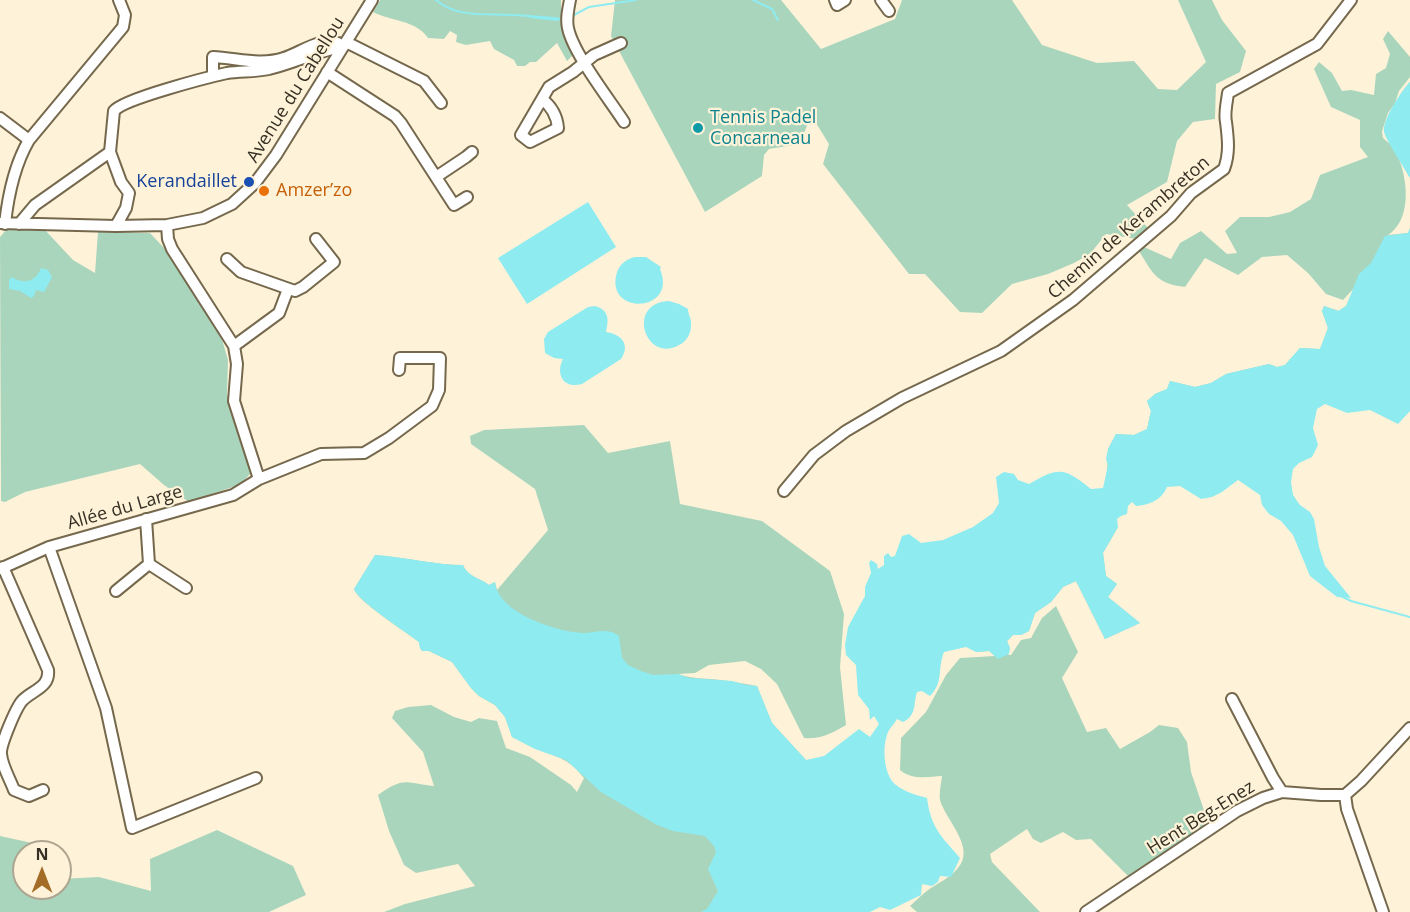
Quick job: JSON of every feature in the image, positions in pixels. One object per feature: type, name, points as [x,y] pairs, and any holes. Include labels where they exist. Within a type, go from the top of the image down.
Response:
[{"type":"street","points":[[2,224],[23,150],[29,140],[123,27],[124,10],[119,0]]},
{"type":"street","name":"Avenue du Cabellou","points":[[2,224],[167,225],[196,220],[218,212],[246,193],[276,155],[372,0]]},
{"type":"street","points":[[570,0],[567,16],[568,31],[585,63],[624,122]]},
{"type":"street","points":[[835,0],[837,5],[845,0]]},
{"type":"street","points":[[881,0],[889,11]]},
{"type":"street","name":"Chemin de Kerambreton","points":[[784,491],[814,455],[846,431],[902,398],[1001,351],[1073,300],[1171,216],[1191,193],[1224,169],[1229,132],[1225,120],[1228,93],[1317,44],[1351,0]]},
{"type":"street","points":[[213,76],[213,57],[266,62],[284,58],[324,42],[335,42],[345,44],[424,81],[441,103]]},
{"type":"street","points":[[116,226],[126,208],[129,193],[121,182],[110,152],[116,107],[213,76],[268,69],[345,44]]},
{"type":"street","points":[[542,99],[549,87],[594,55],[621,44]]},
{"type":"street","points":[[327,72],[395,116],[454,205],[467,197]]},
{"type":"street","points":[[0,118],[29,140]]},
{"type":"street","points":[[19,224],[35,205],[110,152]]},
{"type":"street","points":[[436,177],[472,152]]},
{"type":"street","points":[[167,225],[172,249],[234,346],[237,364],[234,401],[259,479]]},
{"type":"street","points":[[226,259],[241,272],[295,291],[334,262],[316,239]]},
{"type":"street","points":[[234,346],[279,313],[288,289]]},
{"type":"street","name":"Allée du Large","points":[[2,568],[49,547],[232,495],[259,479],[321,454],[364,453],[389,438],[432,406],[439,390],[440,358],[400,358],[399,370]]},
{"type":"street","points":[[146,519],[149,564]]},
{"type":"street","points":[[49,547],[106,708],[132,828],[256,778]]},
{"type":"street","points":[[149,564],[186,588]]},
{"type":"street","points":[[116,591],[149,564]]},
{"type":"street","points":[[2,568],[48,670],[48,677],[45,684],[26,697],[20,705],[2,746],[1,756],[14,790],[28,796],[44,790]]},
{"type":"street","points":[[1232,699],[1282,792]]},
{"type":"street","points":[[1383,912],[1347,809],[1345,795],[1410,728]]},
{"type":"street","name":"Hent Beg-Enez","points":[[1086,912],[1237,811],[1263,798],[1282,792],[1345,795]]},
{"type":"green space","points":[[380,0],[561,0],[561,26],[573,55],[567,61],[557,43],[536,62],[517,66],[514,60],[494,49],[490,41],[466,45],[456,42],[457,35],[450,31],[444,39],[428,38],[410,24],[373,12]]},
{"type":"green space","points":[[615,0],[781,0],[821,49],[895,19],[902,0],[1012,0],[1042,45],[1097,63],[1134,61],[1158,89],[1177,90],[1206,62],[1178,0],[1212,0],[1222,20],[1246,51],[1240,72],[1216,84],[1215,119],[1193,122],[1177,141],[1167,182],[1127,205],[1149,229],[1137,239],[1106,234],[1090,254],[1074,263],[1048,274],[1012,284],[982,313],[960,312],[925,274],[909,274],[823,164],[829,144],[811,115],[800,144],[769,149],[764,155],[762,176],[705,212],[611,36]]},
{"type":"green space","points":[[1388,31],[1410,57],[1410,77],[1399,91],[1382,131],[1383,138],[1390,144],[1385,125],[1398,98],[1410,82],[1407,149],[1410,178],[1399,159],[1405,180],[1404,212],[1395,229],[1388,235],[1408,233],[1410,228],[1410,264],[1333,354],[1107,476],[1108,449],[1116,434],[1134,435],[1147,429],[1151,411],[1147,401],[1155,394],[1167,389],[1170,381],[1195,387],[1211,383],[1226,374],[1269,364],[1277,367],[1285,365],[1300,348],[1320,349],[1328,328],[1322,311],[1324,306],[1339,311],[1346,306],[1355,287],[1343,300],[1326,294],[1308,273],[1287,255],[1262,257],[1238,275],[1205,258],[1185,287],[1176,286],[1157,276],[1139,251],[1144,247],[1171,259],[1180,243],[1201,231],[1227,254],[1237,253],[1225,231],[1240,217],[1269,217],[1290,212],[1311,199],[1320,175],[1368,157],[1360,147],[1360,120],[1331,107],[1314,69],[1319,62],[1332,73],[1342,91],[1351,90],[1374,95],[1376,74],[1386,68],[1390,54],[1383,39]]},
{"type":"green space","points":[[6,230],[45,230],[73,260],[95,273],[98,232],[150,233],[166,250],[221,336],[228,360],[227,394],[248,457],[250,474],[241,484],[189,502],[164,485],[140,464],[25,492],[5,502],[1,501],[0,237]]},
{"type":"green space","points":[[584,425],[608,453],[670,441],[680,504],[762,521],[830,571],[844,614],[840,667],[846,725],[826,735],[804,738],[777,684],[761,669],[745,661],[709,665],[695,673],[678,674],[757,686],[772,723],[806,760],[725,912],[384,912],[405,904],[475,886],[458,864],[416,873],[404,865],[389,831],[378,795],[394,785],[405,782],[434,786],[423,752],[392,718],[395,711],[408,707],[431,705],[454,717],[471,722],[479,718],[497,721],[506,748],[530,757],[571,785],[577,792],[584,778],[564,760],[512,737],[505,717],[495,705],[479,696],[471,688],[452,662],[429,651],[422,651],[419,642],[372,608],[354,589],[375,555],[463,565],[471,575],[489,585],[495,582],[497,590],[548,530],[535,489],[471,444],[470,436],[484,430]]},
{"type":"green space","points":[[1118,527],[1103,553],[1106,576],[1117,584],[1108,597],[1140,623],[1105,639],[1076,581],[1063,587],[1051,602],[1035,613],[1029,631],[1021,635],[1013,635],[1007,641],[1010,648],[1008,655],[1011,655],[1021,640],[1031,638],[1042,618],[1056,606],[1078,652],[1062,678],[1087,732],[1106,728],[1120,749],[1159,725],[1178,728],[1187,742],[1191,772],[1209,825],[1128,876],[1091,839],[1076,840],[1063,832],[1041,843],[1033,839],[1027,829],[990,854],[992,862],[1040,912],[917,912],[910,906],[925,892],[955,872],[963,860],[964,851],[958,834],[940,800],[942,776],[914,777],[900,770],[901,738],[926,712],[946,675],[960,658],[995,656],[989,651],[976,652]]},
{"type":"green space","points":[[217,830],[293,866],[306,895],[269,912],[0,912],[0,836],[18,840],[12,840],[12,900],[72,900],[72,878],[99,877],[151,891],[150,859]]},
{"type":"water","points":[[1410,82],[1410,178],[1392,148],[1384,127],[1389,113]]},
{"type":"water","points":[[588,202],[616,247],[527,304],[498,258]]},
{"type":"water","points":[[1410,228],[1410,411],[1398,424],[1370,410],[1347,413],[1325,404],[1317,409],[1313,428],[1318,445],[1312,457],[1299,463],[1293,469],[1291,482],[1293,495],[1314,519],[1325,566],[1351,598],[1337,597],[1310,576],[1293,535],[1281,521],[1269,514],[1262,505],[1260,495],[1238,480],[1212,497],[1201,499],[1180,486],[1167,487],[1162,495],[1150,503],[1136,506],[1132,502],[1128,506],[1127,514],[1117,519],[1118,527],[1103,553],[1106,576],[1117,584],[1108,597],[1140,623],[1105,639],[1076,581],[1063,587],[1051,602],[1035,613],[1029,631],[1021,635],[1013,635],[1007,641],[1010,648],[1009,654],[998,659],[989,651],[976,652],[966,647],[944,652],[939,681],[934,691],[930,696],[922,691],[917,692],[911,716],[903,722],[897,719],[889,731],[885,741],[884,755],[892,781],[911,793],[927,798],[934,824],[960,858],[951,877],[940,876],[938,882],[932,886],[922,884],[921,895],[890,910],[880,907],[870,912],[701,912],[707,909],[718,891],[708,869],[716,852],[705,836],[673,831],[657,825],[601,792],[566,760],[535,749],[512,737],[505,717],[495,705],[479,696],[471,688],[452,662],[429,651],[422,651],[419,642],[372,608],[354,589],[375,555],[463,565],[471,575],[489,585],[495,582],[498,593],[506,602],[530,618],[572,632],[615,633],[619,636],[622,658],[628,665],[641,671],[653,675],[678,674],[689,678],[732,681],[757,686],[772,723],[806,760],[824,756],[859,729],[870,737],[879,724],[874,716],[870,720],[869,709],[858,695],[856,665],[846,655],[845,645],[848,627],[865,596],[865,587],[871,573],[869,563],[871,560],[877,564],[878,569],[884,565],[884,556],[888,553],[891,557],[895,556],[902,536],[909,534],[921,543],[943,540],[973,527],[993,513],[999,503],[996,477],[1004,472],[1014,474],[1018,480],[1029,484],[1054,472],[1061,472],[1067,473],[1091,489],[1103,488],[1108,465],[1106,459],[1108,449],[1116,434],[1134,435],[1147,429],[1151,411],[1147,401],[1155,394],[1167,389],[1170,381],[1195,387],[1211,383],[1226,374],[1269,364],[1277,367],[1285,365],[1300,348],[1320,349],[1328,328],[1322,311],[1324,306],[1338,311],[1346,306],[1359,274],[1371,263],[1385,236],[1408,233]]},
{"type":"water","points":[[635,257],[646,257],[661,267],[663,283],[660,294],[652,301],[642,304],[631,303],[622,298],[616,289],[618,269],[625,261]]},
{"type":"water","points":[[41,268],[48,270],[52,277],[44,292],[36,290],[31,298],[20,291],[9,289],[11,277],[20,281],[29,281],[36,277]]},
{"type":"water","points":[[669,301],[688,309],[691,324],[686,340],[682,344],[667,349],[657,346],[650,340],[645,331],[644,321],[647,311],[655,304]]},
{"type":"water","points":[[595,306],[603,310],[607,316],[606,332],[620,337],[625,344],[624,354],[621,359],[582,384],[566,383],[560,370],[563,359],[554,358],[545,353],[544,339],[548,332],[588,307]]},
{"type":"waterway","points":[[436,0],[463,13],[562,19]]},
{"type":"waterway","points":[[570,17],[589,7],[636,0]]},
{"type":"waterway","points":[[753,0],[772,9],[778,20]]},
{"type":"waterway","points":[[530,17],[558,20]]},
{"type":"waterway","points":[[1341,596],[1351,601],[1410,617]]},
{"type":"place","name":"Tennis Padel Concarneau","points":[[698,128]]},
{"type":"place","name":"Kerandaillet","points":[[249,182]]},
{"type":"place","name":"Amzer’zo","points":[[264,191]]}]
